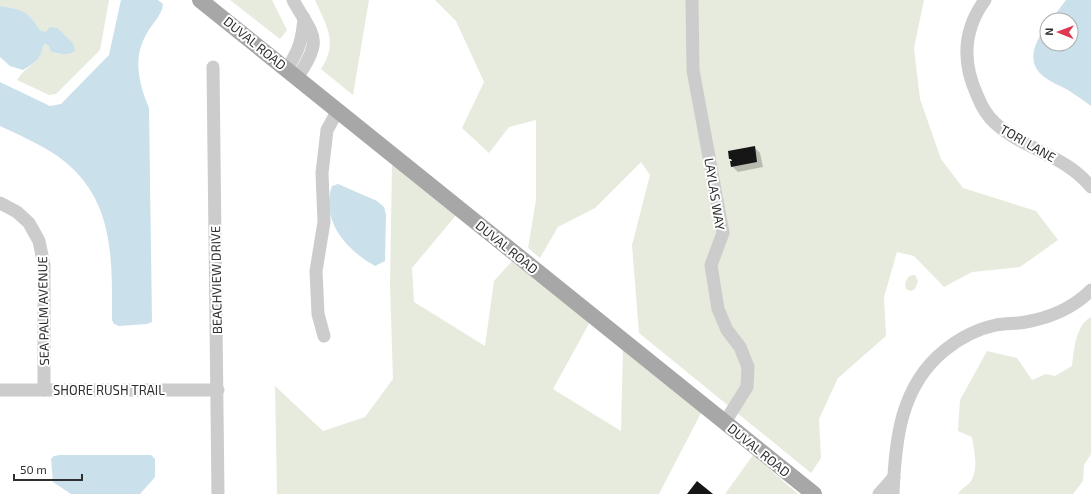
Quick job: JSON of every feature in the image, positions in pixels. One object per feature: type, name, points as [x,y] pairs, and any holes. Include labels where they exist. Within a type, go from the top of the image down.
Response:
[{"type":"main road","name":"DUVAL ROAD","points":[[200,0],[814,494]]},
{"type":"street","points":[[292,0],[314,34],[314,46],[310,58],[292,73]]},
{"type":"street","name":"LAYLAS WAY","points":[[692,0],[693,70],[723,233],[711,265],[718,309],[727,330],[740,347],[748,366],[747,387],[725,422]]},
{"type":"street","name":"TORI LANE","points":[[984,0],[970,26],[966,55],[970,80],[985,111],[995,123],[1068,166],[1083,178],[1091,187]]},
{"type":"street","name":"BEACHVIEW DRIVE","points":[[213,67],[218,390],[218,494]]},
{"type":"street","points":[[324,336],[318,314],[316,271],[324,222],[322,173],[327,130],[330,122],[342,113]]},
{"type":"street","name":"SEA PALM AVENUE","points":[[0,203],[17,212],[29,223],[39,241],[44,265],[44,390]]},
{"type":"street","points":[[893,494],[896,442],[906,405],[920,377],[937,356],[958,340],[970,334],[994,326],[1035,320],[1049,316],[1078,301],[1091,290]]},
{"type":"street","name":"SHORE RUSH TRAIL","points":[[0,390],[218,390]]},
{"type":"street","points":[[879,494],[894,477]]},
{"type":"shaded area","points":[[0,0],[109,0],[100,50],[56,94],[49,95],[17,80],[36,61],[43,46],[47,44],[50,51],[59,54],[46,32],[40,30],[28,15],[19,10],[0,6]]},
{"type":"shaded area","points":[[230,0],[272,0],[287,30],[280,39]]},
{"type":"shaded area","points":[[315,0],[369,0],[353,95],[321,69],[329,51],[330,42],[329,34]]},
{"type":"shaded area","points":[[435,0],[924,0],[914,48],[920,99],[941,159],[963,188],[1036,211],[1058,240],[1020,267],[972,272],[944,287],[914,256],[897,252],[884,297],[886,336],[838,378],[819,419],[821,458],[811,473],[639,333],[632,245],[650,175],[641,162],[595,208],[558,227],[540,258],[528,248],[536,200],[536,120],[509,127],[489,153],[462,128],[484,82],[456,21]]},
{"type":"shaded area","points":[[392,164],[457,214],[412,268],[414,302],[485,346],[494,281],[512,261],[590,322],[553,389],[621,431],[623,346],[701,413],[659,494],[277,494],[275,386],[323,431],[365,417],[393,379],[390,286]]},
{"type":"shaded area","points":[[915,275],[918,281],[915,289],[911,291],[906,289],[905,284],[908,277]]},
{"type":"shaded area","points":[[1091,317],[1091,454],[1084,465],[1083,481],[1073,494],[958,494],[971,481],[975,470],[975,454],[972,437],[958,431],[960,400],[987,351],[1017,358],[1032,380],[1046,374],[1055,376],[1072,366],[1078,332]]},
{"type":"shaded area","points":[[753,455],[798,494],[725,494]]},
{"type":"water","points":[[121,0],[158,0],[163,4],[159,16],[142,42],[138,61],[142,90],[149,108],[152,322],[147,324],[119,326],[114,324],[112,320],[112,276],[107,234],[102,214],[93,195],[81,177],[64,161],[41,146],[0,126],[0,82],[50,106],[61,104],[109,55]]},
{"type":"water","points":[[1066,0],[1091,0],[1091,106],[1068,90],[1043,76],[1037,70],[1034,63],[1033,56],[1039,39],[1039,52],[1079,52],[1079,12],[1057,12]]},
{"type":"water","points":[[0,6],[24,12],[32,18],[40,30],[46,32],[50,27],[57,28],[73,43],[75,51],[66,54],[56,53],[50,51],[49,46],[46,44],[43,46],[39,58],[23,70],[10,66],[0,57]]},
{"type":"water","points":[[338,184],[377,201],[384,207],[386,215],[385,261],[375,266],[354,252],[338,233],[330,211],[329,199],[332,186]]},
{"type":"water","points":[[151,455],[155,459],[155,477],[140,494],[71,494],[53,482],[51,459],[54,456]]},
{"type":"building","points":[[755,146],[757,162],[731,167],[730,161],[732,161],[729,159],[728,151]]},
{"type":"building","points":[[697,481],[713,494],[687,494]]}]
